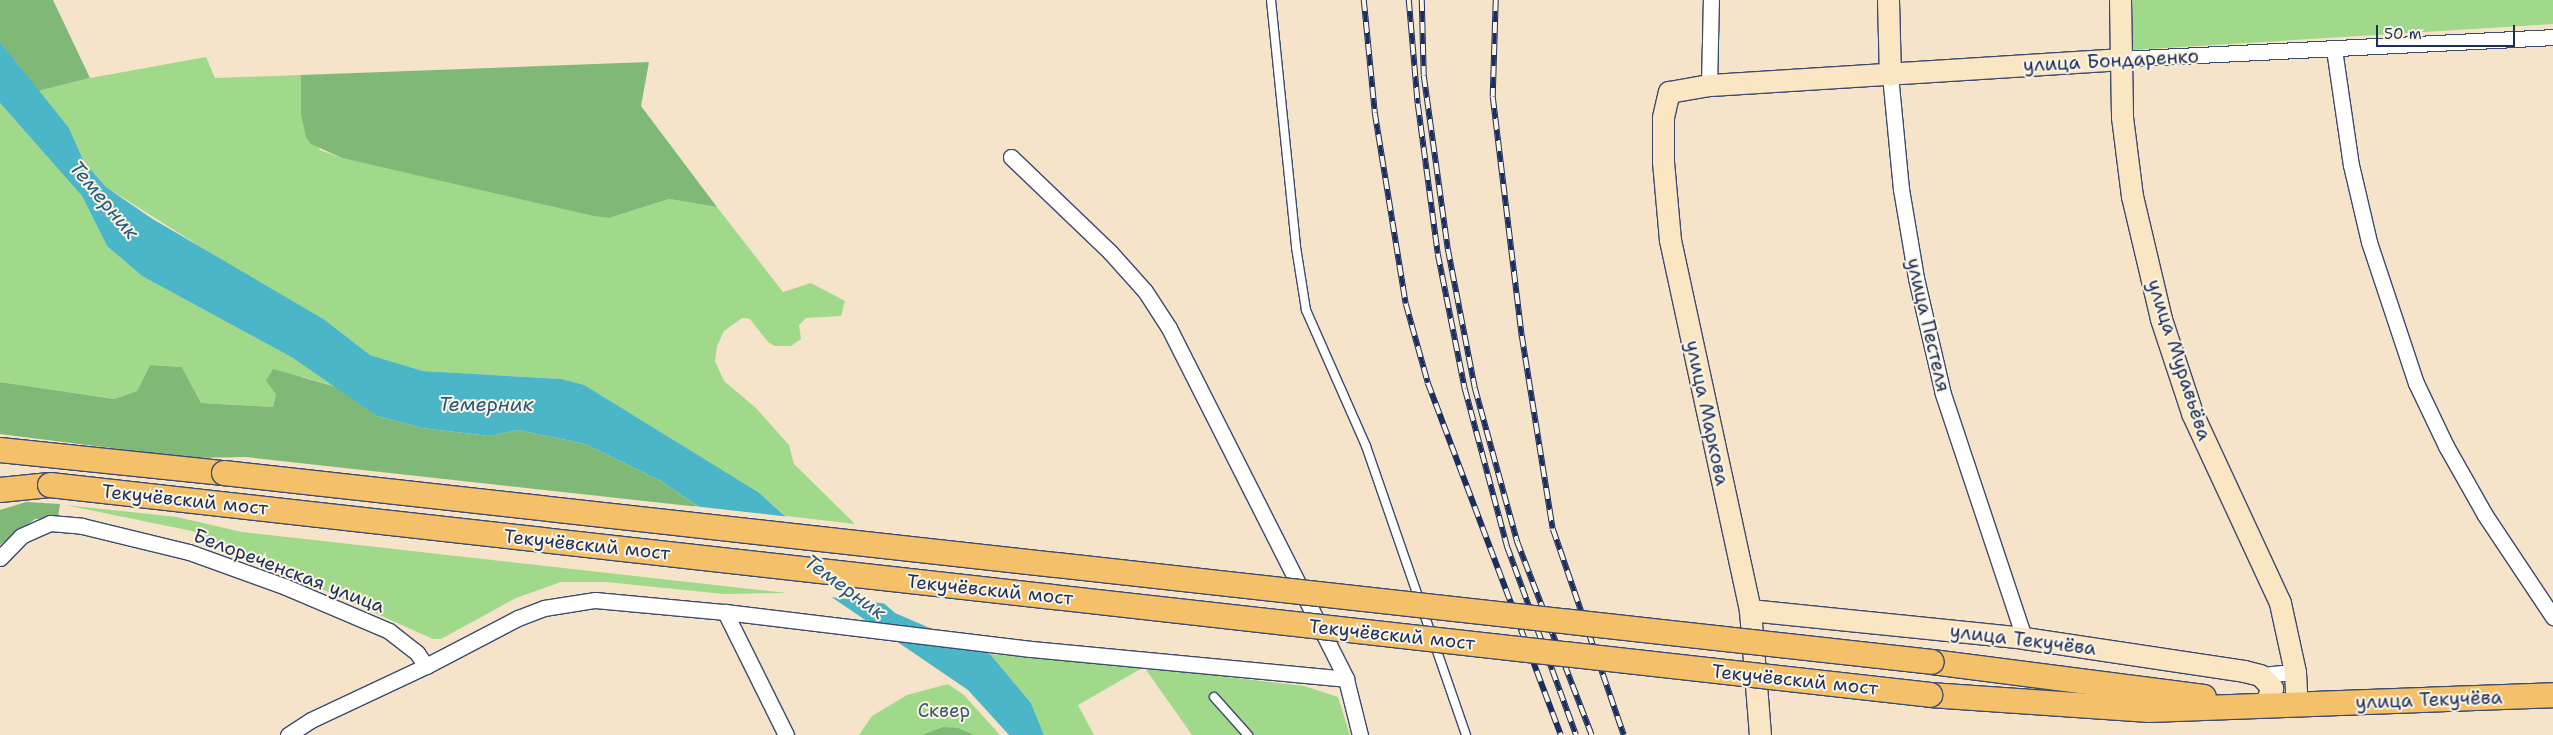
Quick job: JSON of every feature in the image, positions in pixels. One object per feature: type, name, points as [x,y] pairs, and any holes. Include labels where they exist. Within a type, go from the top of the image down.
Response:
[{"type":"main road","name":"Текучёвский мост","points":[[0,450],[54,454],[1932,662],[2279,705]]},
{"type":"main road","name":"Текучёвский мост","points":[[0,490],[50,485],[1930,695],[2149,710],[2279,705]]},
{"type":"main road","name":"улица Текучёва","points":[[2279,705],[2553,695]]},
{"type":"street","points":[[1709,85],[1711,0]]},
{"type":"street","name":"улица Пестеля","points":[[1888,0],[1890,75],[1906,216],[1916,278],[1943,394],[2024,638]]},
{"type":"street","name":"улица Муравьёва","points":[[2120,0],[2120,59],[2132,196],[2162,319],[2192,414],[2280,603],[2295,672],[2279,705]]},
{"type":"street","name":"улица Бондаренко","points":[[1669,92],[1709,85],[2120,59],[2553,37]]},
{"type":"street","points":[[2334,49],[2351,164],[2369,242],[2416,383],[2446,446],[2484,515],[2553,617]]},
{"type":"street","name":"улица Маркова","points":[[1669,92],[1663,117],[1663,161],[1670,240],[1750,610],[1760,735]]},
{"type":"street","points":[[1011,157],[1110,252],[1149,298],[1169,328],[1346,679],[1360,735]]},
{"type":"street","name":"Белореченская улица","points":[[0,558],[21,536],[35,527],[50,523],[82,526],[190,552],[286,587],[389,631],[417,653],[426,666]]},
{"type":"street","points":[[288,735],[311,720],[426,666],[518,618],[568,603],[612,601],[725,612],[1030,649],[1346,679]]},
{"type":"street","name":"улица Текучёва","points":[[1750,610],[2024,638],[2260,676]]},
{"type":"street","points":[[725,612],[786,735]]},
{"type":"street","points":[[2260,676],[2295,672]]},
{"type":"street","points":[[2260,676],[2272,688],[2279,705]]},
{"type":"lane","points":[[1271,0],[1296,247],[1306,310],[1366,446],[1466,735]]},
{"type":"lane","points":[[1214,697],[1248,735]]},
{"type":"green space","points":[[0,0],[53,0],[90,78],[38,91],[0,42]]},
{"type":"green space","points":[[2132,0],[2553,0],[2553,24],[2133,50]]},
{"type":"green space","points":[[206,57],[215,78],[301,75],[301,115],[320,150],[342,158],[609,218],[669,199],[717,207],[783,292],[811,283],[845,301],[841,316],[806,318],[799,325],[801,339],[791,346],[775,346],[768,342],[750,319],[742,318],[724,331],[717,346],[715,361],[724,381],[756,408],[789,445],[794,464],[855,524],[786,516],[758,492],[583,385],[562,379],[423,371],[370,355],[325,320],[242,273],[106,187],[84,162],[69,128],[38,91],[90,78]]},
{"type":"green space","points":[[649,62],[641,106],[717,207],[669,199],[609,218],[594,216],[342,158],[311,144],[306,137],[301,115],[301,75]]},
{"type":"green space","points":[[0,103],[82,196],[107,246],[142,276],[293,358],[340,388],[303,377],[276,394],[273,407],[201,403],[182,367],[150,365],[137,391],[114,399],[0,382]]},
{"type":"green space","points":[[150,365],[182,367],[201,403],[273,407],[276,394],[266,381],[273,369],[340,388],[377,416],[422,428],[489,436],[518,430],[585,444],[661,481],[699,507],[246,457],[190,458],[0,434],[0,382],[114,399],[137,391]]},
{"type":"green space","points":[[26,502],[60,504],[58,518],[35,519],[0,545],[0,510]]},
{"type":"green space","points":[[65,505],[177,517],[242,532],[787,593],[724,594],[606,582],[561,582],[516,598],[441,639],[433,639],[192,531]]},
{"type":"green space","points":[[990,654],[1145,667],[1304,686],[1338,697],[1350,735],[1192,735],[1144,667],[1078,705],[1094,735],[1044,735],[1031,703]]},
{"type":"green space","name":"Сквер","points":[[948,684],[964,695],[1000,735],[859,735],[872,716],[907,695]]},
{"type":"green space","points":[[943,727],[958,728],[974,735],[922,735]]},
{"type":"water","name":"Темерник","points":[[0,42],[69,128],[84,162],[106,187],[151,218],[325,320],[370,355],[423,371],[562,379],[584,385],[758,492],[895,613],[990,654],[1031,703],[1044,735],[1009,735],[968,690],[661,481],[585,444],[518,430],[489,436],[422,428],[377,416],[293,358],[142,276],[107,246],[82,196],[0,103]]},
{"type":"pier","points":[[693,506],[790,517],[889,604],[830,597]]},
{"type":"railway","points":[[1364,0],[1375,113],[1406,304],[1428,383],[1561,735]]},
{"type":"railway","points":[[1409,0],[1418,104],[1438,254],[1465,389],[1507,546],[1576,735]]},
{"type":"railway","points":[[1422,0],[1424,76],[1448,249],[1475,388],[1517,541],[1592,735]]},
{"type":"railway","points":[[1496,0],[1493,97],[1522,336],[1553,529],[1624,735]]}]
